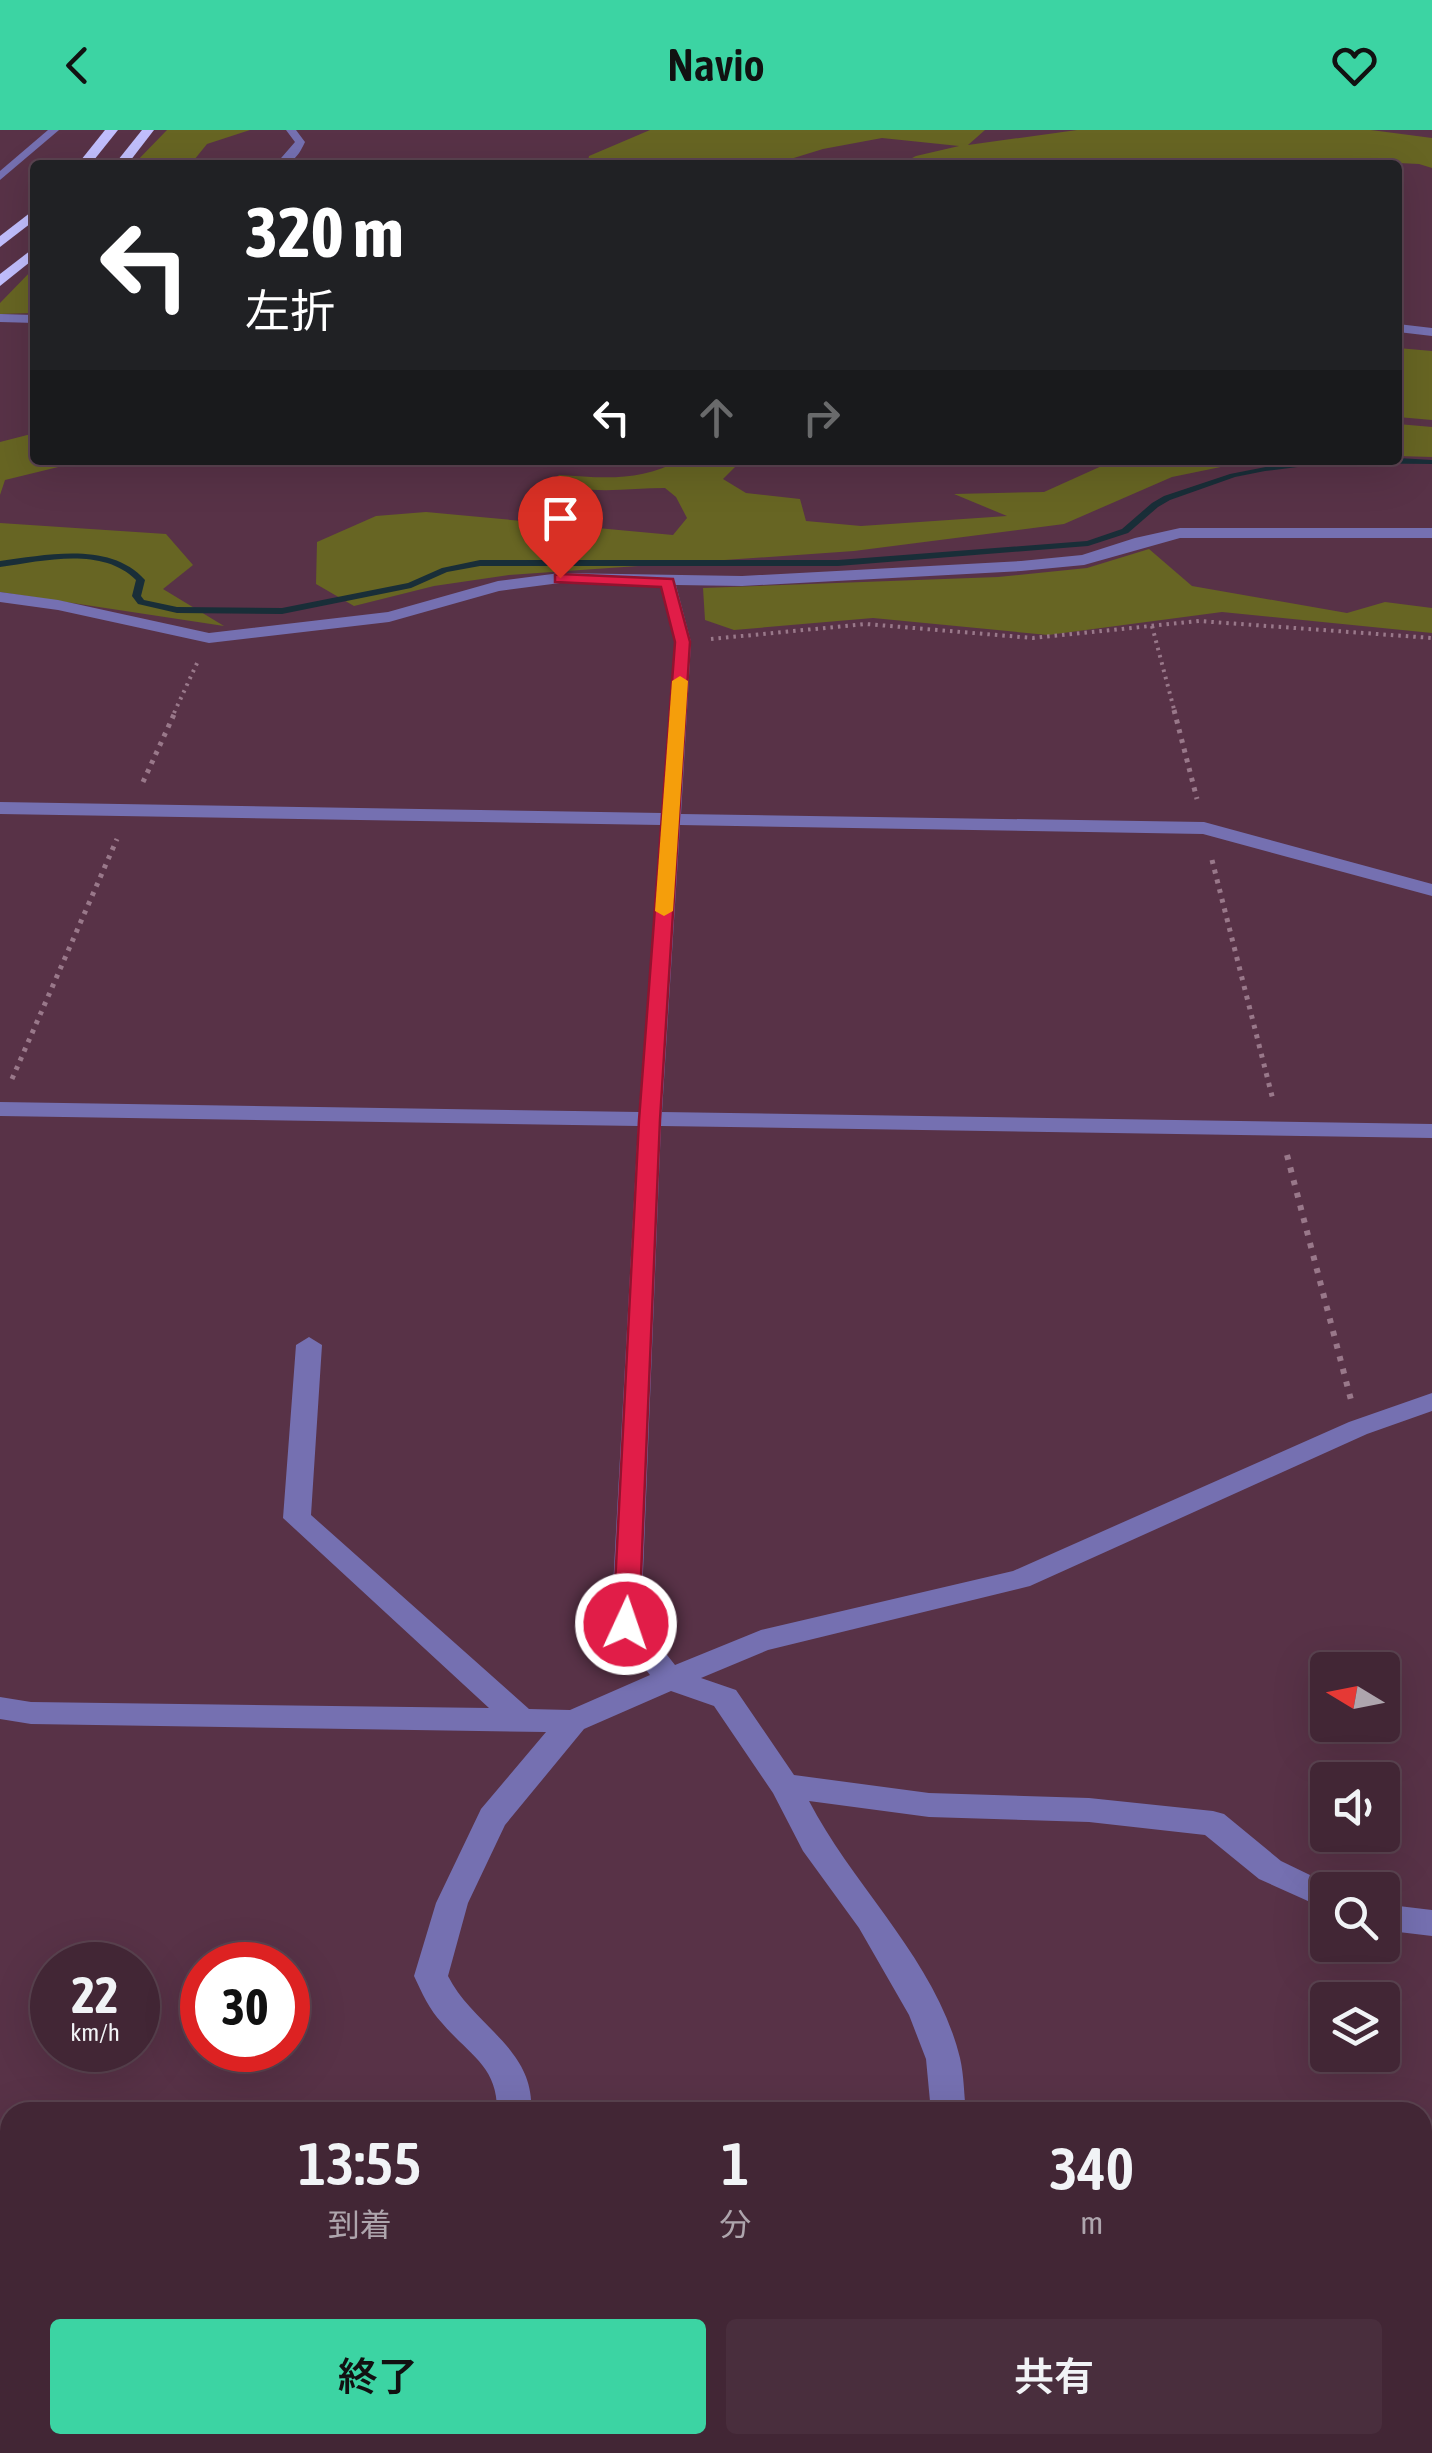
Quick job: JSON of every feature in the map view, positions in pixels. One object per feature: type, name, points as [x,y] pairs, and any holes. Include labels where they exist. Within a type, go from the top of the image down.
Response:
[{"type":"highway","points":[[87,160],[112,130]]},
{"type":"highway","points":[[124,160],[148,130]]},
{"type":"highway","points":[[0,242],[30,217]]},
{"type":"highway","points":[[0,282],[30,255]]},
{"type":"street","points":[[0,176],[54,130]]},
{"type":"street","points":[[286,160],[300,142],[291,130]]},
{"type":"street","points":[[1,318],[28,319]]},
{"type":"street","points":[[0,337],[28,319]]},
{"type":"street","points":[[1402,328],[1432,332]]},
{"type":"street","points":[[0,597],[58,605],[209,638],[389,617],[498,586],[560,578],[668,582],[879,574],[1084,560],[1140,541],[1180,533],[1432,533]]},
{"type":"street","points":[[668,582],[682,642],[650,1120],[626,1624],[670,1679],[725,1698],[785,1786],[814,1842],[871,1919],[925,2011],[943,2059],[947,2102]]},
{"type":"street","points":[[0,808],[1204,828],[1432,890]]},
{"type":"street","points":[[4,1099],[650,1120],[1432,1131]]},
{"type":"street","points":[[309,1345],[297,1518],[522,1720]]},
{"type":"street","points":[[0,1708],[31,1713],[573,1721],[761,1642],[1020,1579],[1358,1428],[1432,1402]]},
{"type":"street","points":[[516,2102],[507,2069],[447,2005],[431,1976],[452,1903],[492,1818],[573,1721]]},
{"type":"street","points":[[785,1786],[929,1805],[1090,1810],[1213,1824],[1270,1870],[1310,1888]]},
{"type":"street","points":[[1400,1919],[1432,1923]]},
{"type":"path","points":[[682,642],[866,624],[1033,638],[1237,621],[1432,638]]},
{"type":"path","points":[[1152,626],[1358,1428]]},
{"type":"path","points":[[4,1099],[209,638]]},
{"type":"shaded area","points":[[167,130],[250,130],[207,144],[194,160],[138,160]]},
{"type":"shaded area","points":[[650,130],[985,130],[968,145],[1077,130],[1371,130],[1432,138],[1432,168],[1402,163],[1402,160],[908,160],[959,146],[882,138],[787,160],[588,160],[589,156]]},
{"type":"shaded area","points":[[30,272],[30,313],[0,314],[0,303]]},
{"type":"shaded area","points":[[1402,348],[1432,351],[1432,420],[1402,417]]},
{"type":"shaded area","points":[[1402,424],[1432,427],[1432,457],[1402,456]]},
{"type":"shaded area","points":[[30,434],[30,465],[66,465],[5,480],[0,495],[0,442]]},
{"type":"shaded area","points":[[737,465],[723,479],[746,493],[800,499],[806,521],[861,526],[1007,516],[954,494],[1044,492],[1104,465],[1231,465],[1172,477],[1064,524],[854,551],[509,575],[434,586],[354,606],[316,584],[317,542],[376,516],[426,512],[673,535],[687,518],[676,497],[665,488],[593,490],[552,481],[559,475],[636,475],[665,467]]},
{"type":"shaded area","points":[[0,523],[166,534],[193,565],[163,589],[224,626],[0,592]]},
{"type":"shaded area","points":[[1149,549],[1192,586],[1347,613],[1385,602],[1432,608],[1432,633],[1222,612],[1048,635],[873,618],[734,630],[705,620],[703,588],[998,577],[1087,568]]},
{"type":"waterway","points":[[1402,461],[1432,462]]},
{"type":"waterway","points":[[0,564],[55,557],[96,558],[130,569],[141,580],[136,596],[141,602],[177,610],[282,611],[411,585],[445,570],[480,563],[838,563],[1088,543],[1125,531],[1155,505],[1200,485],[1289,465]]},
{"type":"slow traffic","points":[[664,911],[680,681]]},
{"type":"route","points":[[560,578],[668,582],[682,642],[650,1120],[626,1624]]}]
